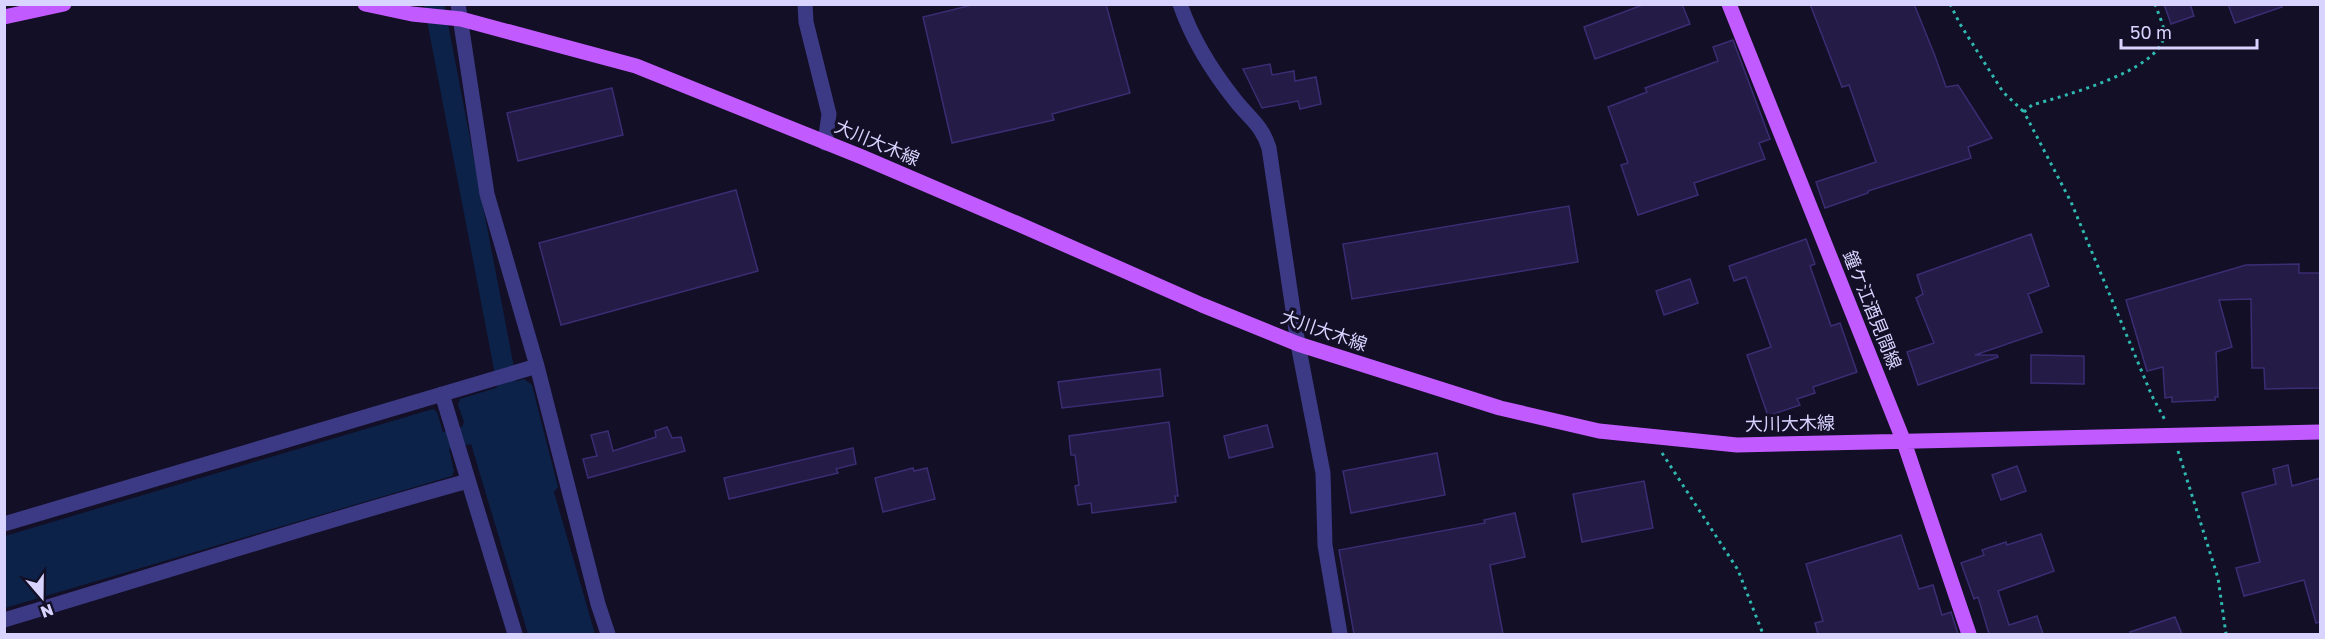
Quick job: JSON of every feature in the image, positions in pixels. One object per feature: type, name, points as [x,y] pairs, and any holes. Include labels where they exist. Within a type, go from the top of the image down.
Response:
[{"type":"main road","points":[[4,18],[64,4]]},
{"type":"main road","name":"大川大木線","points":[[365,4],[412,14],[457,14],[636,66],[1016,222],[1202,305],[1298,344],[1500,408],[1599,432],[1737,445],[2320,432]]},
{"type":"main road","name":"鐘ケ江酒見間線","points":[[1729,4],[1905,442],[1968,634]]},
{"type":"street","points":[[805,4],[806,22],[829,114],[825,142]]},
{"type":"street","points":[[1180,4],[1194,41],[1235,100],[1264,132],[1269,148],[1298,344],[1323,473],[1325,545],[1340,634]]},
{"type":"street","points":[[457,14],[487,194],[532,368],[608,634]]},
{"type":"street","points":[[4,524],[443,400],[489,380],[532,368]]},
{"type":"street","points":[[443,400],[515,634]]},
{"type":"street","points":[[4,620],[158,575],[466,476]]},
{"type":"path","points":[[1950,4],[2003,92],[2024,112],[2071,202],[2152,396],[2172,434],[2218,578],[2226,634]]},
{"type":"path","points":[[2024,112],[2032,105],[2127,72],[2147,61],[2161,48],[2165,33],[2155,4]]},
{"type":"path","points":[[1652,436],[1738,570],[1763,634]]},
{"type":"water","points":[[524,379],[532,385],[558,487],[554,492],[595,634],[528,634],[471,444],[449,449],[454,471],[452,476],[5,608],[5,536],[433,409],[437,412],[443,432],[462,427],[464,422],[458,405],[460,399]]},
{"type":"building","points":[[976,4],[1106,4],[1130,93],[1052,114],[1054,120],[952,143],[923,17]]},
{"type":"building","points":[[1645,4],[1682,4],[1690,24],[1595,59],[1584,27]]},
{"type":"building","points":[[1810,4],[1914,4],[1946,87],[1958,85],[1992,138],[1968,147],[1971,158],[1868,191],[1868,193],[1825,208],[1816,182],[1876,162],[1849,85],[1842,87]]},
{"type":"building","points":[[2164,4],[2190,4],[2194,16],[2171,24]]},
{"type":"building","points":[[2228,4],[2282,4],[2282,7],[2235,23]]},
{"type":"building","points":[[1733,40],[1770,139],[1759,143],[1765,159],[1694,183],[1698,195],[1638,215],[1621,165],[1628,163],[1608,107],[1647,92],[1645,88],[1718,61],[1713,47]]},
{"type":"building","points":[[1270,64],[1272,75],[1294,71],[1295,81],[1316,77],[1321,104],[1300,109],[1298,101],[1262,108],[1243,69]]},
{"type":"building","points":[[612,88],[623,135],[518,161],[507,113]]},
{"type":"building","points":[[736,190],[758,271],[561,325],[539,243]]},
{"type":"building","points":[[1569,206],[1578,262],[1352,299],[1343,244]]},
{"type":"building","points":[[2031,234],[2049,286],[2028,294],[2042,332],[1975,355],[1997,355],[1998,357],[1918,385],[1907,352],[1934,343],[1916,298],[1923,294],[1917,275]]},
{"type":"building","points":[[1806,239],[1815,264],[1810,266],[1831,326],[1840,323],[1857,372],[1813,387],[1815,393],[1797,399],[1800,405],[1768,416],[1747,355],[1771,347],[1746,277],[1734,281],[1729,266]]},
{"type":"building","points":[[2299,264],[2299,273],[2320,273],[2320,388],[2265,389],[2264,368],[2252,368],[2251,299],[2219,300],[2232,347],[2216,352],[2218,397],[2215,397],[2215,400],[2172,402],[2172,397],[2165,398],[2163,367],[2147,371],[2126,300],[2246,265]]},
{"type":"building","points":[[1690,279],[1698,303],[1664,315],[1656,291]]},
{"type":"building","points":[[2031,355],[2084,356],[2084,384],[2031,383]]},
{"type":"building","points":[[1160,369],[1163,396],[1062,408],[1058,382]]},
{"type":"building","points":[[1169,422],[1178,496],[1175,496],[1176,502],[1092,513],[1091,503],[1078,505],[1075,486],[1079,485],[1075,455],[1071,455],[1069,436]]},
{"type":"building","points":[[1267,425],[1273,447],[1229,458],[1224,436]]},
{"type":"building","points":[[667,427],[672,438],[681,437],[685,451],[588,478],[583,459],[597,456],[591,435],[608,431],[613,451],[656,437],[655,431]]},
{"type":"building","points":[[853,448],[856,464],[836,469],[838,473],[729,499],[724,478]]},
{"type":"building","points":[[1437,453],[1445,495],[1351,513],[1343,471]]},
{"type":"building","points":[[2288,465],[2292,486],[2320,478],[2320,622],[2316,623],[2304,580],[2244,596],[2236,568],[2260,562],[2242,493],[2276,484],[2273,469]]},
{"type":"building","points":[[2017,466],[2026,491],[2001,500],[1992,475]]},
{"type":"building","points":[[913,468],[914,471],[927,468],[935,499],[883,512],[875,478]]},
{"type":"building","points":[[1644,481],[1653,528],[1582,542],[1573,494]]},
{"type":"building","points":[[1515,513],[1525,557],[1490,565],[1503,634],[1354,634],[1339,550],[1485,523],[1484,520]]},
{"type":"building","points":[[2041,534],[2054,571],[1998,591],[2009,625],[2037,616],[2043,634],[1989,634],[1978,597],[1974,599],[1961,563],[1984,555],[1982,550]]},
{"type":"building","points":[[1901,535],[1919,589],[1933,585],[1942,615],[1951,612],[1958,634],[1818,634],[1815,623],[1823,621],[1806,564]]},
{"type":"building","points":[[2175,617],[2182,634],[2131,634],[2130,632]]},
{"type":"waterway","points":[[434,4],[512,410]]}]
